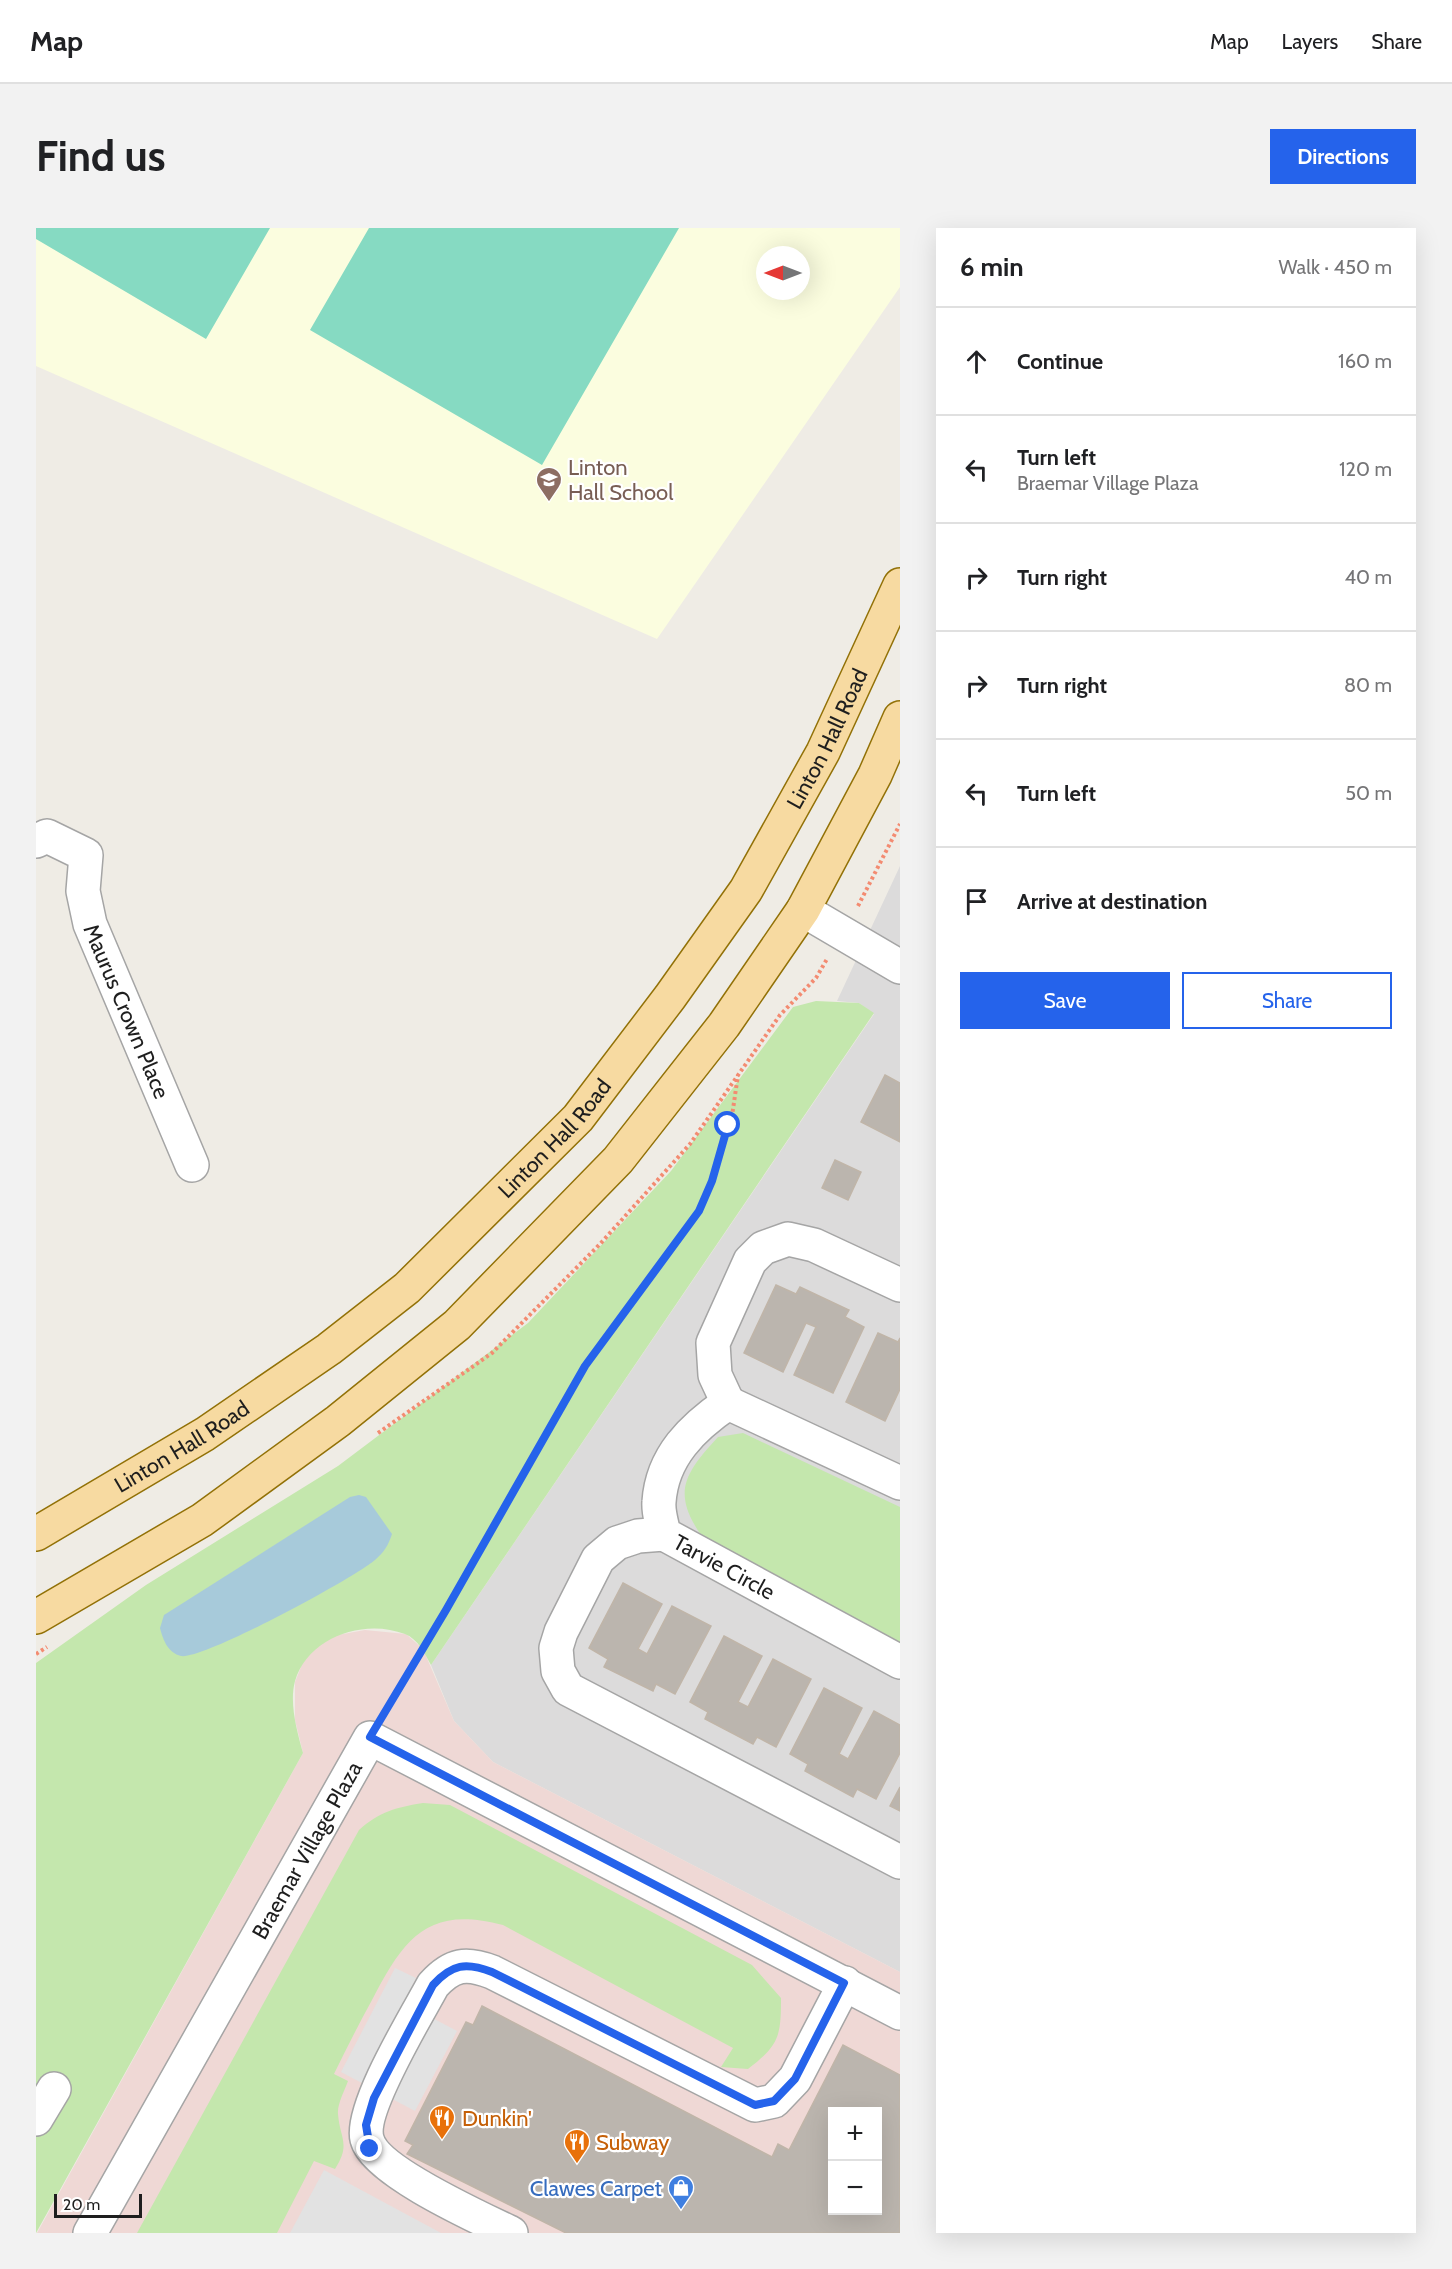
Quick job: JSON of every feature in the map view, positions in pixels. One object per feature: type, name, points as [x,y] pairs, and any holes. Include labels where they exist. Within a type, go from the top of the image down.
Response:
[{"type":"main road","name":"Linton Hall Road","points":[[36,1534],[204,1434],[329,1349],[407,1288],[578,1118],[670,997],[746,890],[823,752],[900,585]]},
{"type":"main road","points":[[36,1617],[202,1520],[338,1421],[457,1325],[618,1160],[724,1025],[803,910],[875,775],[900,718]]},
{"type":"street","name":"Maurus Crown Place","points":[[36,841],[47,836],[86,855],[83,891],[90,924],[192,1165]]},
{"type":"street","points":[[803,910],[900,967]]},
{"type":"street","points":[[900,1285],[814,1245],[788,1239],[764,1248],[750,1261],[714,1343],[715,1375],[728,1403],[900,1483]]},
{"type":"street","name":"Tarvie Circle","points":[[728,1403],[701,1421],[679,1444],[665,1472],[659,1503],[664,1534],[900,1662]]},
{"type":"street","points":[[664,1534],[638,1536],[616,1543],[598,1559],[561,1632],[556,1648],[558,1671],[568,1689],[900,1862]]},
{"type":"street","name":"Braemar Village Plaza","points":[[90,2233],[370,1737],[900,2013]]},
{"type":"street","points":[[511,2233],[443,2200],[378,2159],[366,2138],[366,2125],[374,2098],[433,1985],[447,1970],[466,1966],[492,1972],[755,2105],[774,2101],[795,2079],[844,1983]]},
{"type":"street","points":[[36,2119],[54,2089]]},
{"type":"path","points":[[865,892],[900,824]]},
{"type":"path","points":[[370,1737],[452,1600],[585,1366],[704,1203],[732,1116],[738,1074]]},
{"type":"shaded area","name":"Linton Hall School","points":[[36,228],[900,228],[900,287],[657,639],[36,366]]},
{"type":"shaded area","points":[[900,866],[900,1972],[493,1762],[454,1721],[431,1665],[874,1014],[859,1003],[837,1001]]},
{"type":"shaded area","points":[[365,1630],[406,1634],[423,1649],[454,1721],[493,1762],[900,1972],[900,2233],[37,2233],[303,1753],[295,1720],[295,1682],[305,1657],[332,1636]]},
{"type":"shaded area","points":[[395,1968],[416,1978],[404,2003],[457,2031],[415,2111],[341,2072]]},
{"type":"shaded area","points":[[324,2170],[441,2233],[290,2233]]},
{"type":"green space","points":[[36,228],[270,228],[206,339],[36,239]]},
{"type":"green space","points":[[369,228],[679,228],[542,465],[310,330]]},
{"type":"green space","points":[[816,1001],[859,1003],[874,1013],[431,1665],[421,1647],[410,1636],[372,1628],[340,1635],[325,1643],[312,1653],[302,1666],[295,1681],[293,1698],[294,1717],[303,1753],[36,2233],[36,1663],[146,1585],[338,1466],[528,1323],[671,1171],[793,1007]]},
{"type":"green space","points":[[743,1433],[900,1507],[900,1643],[706,1542],[688,1511],[685,1486],[696,1463],[718,1437]]},
{"type":"green space","points":[[423,1803],[450,1805],[752,1965],[781,1998],[779,2031],[772,2046],[748,2069],[721,2067],[733,2048],[503,1925],[477,1920],[455,1920],[437,1924],[421,1932],[395,1959],[353,2037],[334,2074],[348,2081],[338,2110],[344,2147],[340,2160],[335,2169],[314,2161],[277,2233],[137,2233],[359,1830],[389,1811]]},
{"type":"water","points":[[359,1495],[366,1497],[392,1534],[389,1542],[375,1560],[310,1599],[218,1645],[195,1654],[181,1656],[169,1649],[160,1628],[164,1615],[350,1497]]},
{"type":"building","points":[[885,1075],[900,1083],[900,1142],[861,1122]]},
{"type":"building","points":[[835,1160],[861,1172],[848,1200],[822,1188]]},
{"type":"building","points":[[776,1285],[796,1294],[800,1287],[849,1310],[845,1317],[864,1327],[833,1393],[794,1375],[816,1327],[806,1323],[783,1372],[744,1353]]},
{"type":"building","points":[[878,1333],[898,1342],[900,1338],[900,1389],[885,1421],[846,1402]]},
{"type":"building","points":[[623,1583],[662,1604],[638,1649],[647,1654],[672,1606],[711,1626],[675,1694],[656,1684],[653,1691],[604,1667],[608,1659],[589,1648]]},
{"type":"building","points":[[724,1636],[762,1656],[738,1702],[748,1707],[773,1659],[811,1679],[776,1747],[757,1737],[753,1744],[705,1719],[708,1712],[690,1702]]},
{"type":"building","points":[[824,1688],[862,1708],[839,1754],[848,1759],[874,1711],[900,1725],[900,1753],[876,1799],[857,1789],[853,1797],[805,1771],[808,1764],[790,1754]]},
{"type":"building","points":[[900,1787],[900,1811],[890,1806]]},
{"type":"building","points":[[482,2006],[772,2157],[778,2144],[789,2150],[843,2045],[900,2075],[900,2233],[566,2233],[407,2154],[413,2145],[405,2141],[466,2022],[473,2025]]},
{"type":"place","name":"Linton Hall School","points":[[549,503]]},
{"type":"place","name":"Dunkin'","points":[[442,2141]]},
{"type":"place","name":"Subway","points":[[577,2165]]},
{"type":"place","name":"Clawes Carpet","points":[[681,2211]]},
{"type":"route","points":[[370,2149],[366,2138],[366,2125],[374,2098],[433,1985],[447,1970],[466,1966],[479,1967],[492,1972],[755,2105],[774,2101],[795,2079],[844,1983],[370,1737],[446,1610],[585,1366],[699,1211],[708,1194],[728,1125]]}]
